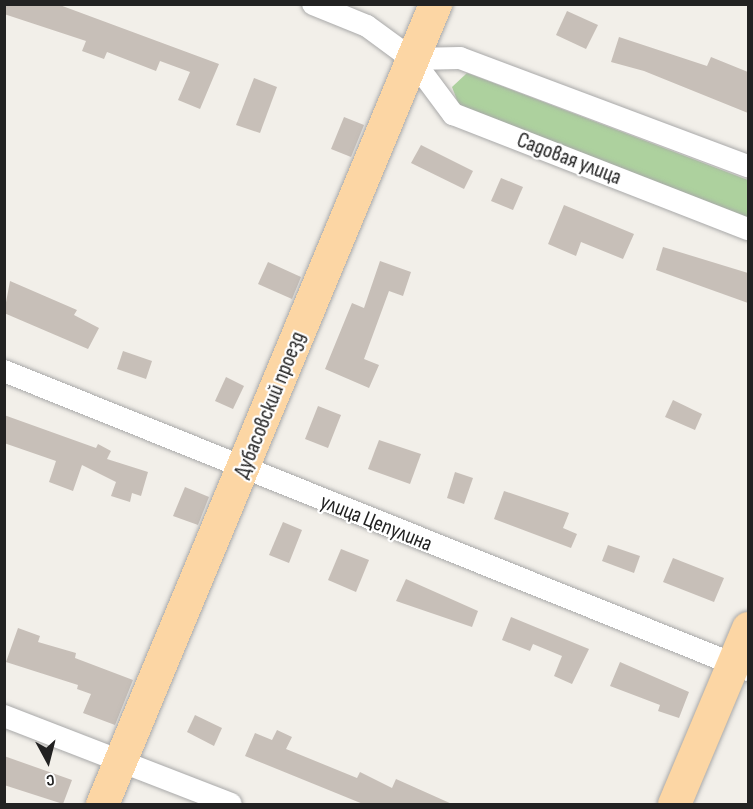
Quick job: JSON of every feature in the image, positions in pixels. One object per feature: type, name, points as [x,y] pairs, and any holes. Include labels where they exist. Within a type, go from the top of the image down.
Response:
[{"type":"main road","name":"Дубасовский проезд","points":[[102,804],[243,470],[435,4]]},
{"type":"main road","points":[[674,804],[741,667],[748,628]]},
{"type":"street","name":"Садовая улица","points":[[313,4],[367,26],[412,59],[453,114],[748,229]]},
{"type":"street","points":[[412,59],[460,57],[748,166]]},
{"type":"street","name":"улица Цепулина","points":[[4,371],[243,470],[741,667]]},
{"type":"street","points":[[4,716],[231,804]]},
{"type":"green space","points":[[467,73],[748,180],[748,219],[460,108],[452,87]]},
{"type":"building","points":[[4,4],[57,4],[219,64],[200,109],[178,100],[190,72],[160,61],[156,71],[107,52],[104,59],[82,51],[86,41],[4,14]]},
{"type":"building","points":[[567,11],[598,25],[586,49],[556,35]]},
{"type":"building","points":[[619,37],[707,66],[711,57],[748,72],[748,113],[644,71],[611,62]]},
{"type":"building","points":[[254,78],[277,87],[260,133],[236,125]]},
{"type":"building","points":[[344,117],[364,125],[351,157],[331,149]]},
{"type":"building","points":[[421,145],[473,171],[464,189],[411,163]]},
{"type":"building","points":[[501,178],[523,187],[513,210],[491,201]]},
{"type":"building","points":[[564,205],[634,234],[623,259],[581,242],[576,256],[548,244]]},
{"type":"building","points":[[663,247],[748,273],[748,303],[656,270]]},
{"type":"building","points":[[380,261],[411,272],[403,296],[389,291],[364,359],[379,365],[369,388],[325,369],[352,303],[364,308]]},
{"type":"building","points":[[268,262],[301,277],[292,299],[258,284]]},
{"type":"building","points":[[10,281],[77,310],[74,315],[99,328],[88,349],[4,313]]},
{"type":"building","points":[[123,351],[152,361],[146,379],[117,369]]},
{"type":"building","points":[[226,377],[244,386],[233,409],[215,401]]},
{"type":"building","points":[[673,400],[702,414],[695,430],[665,417]]},
{"type":"building","points":[[318,406],[341,415],[328,448],[305,439]]},
{"type":"building","points":[[4,415],[96,448],[98,444],[111,451],[107,459],[148,472],[141,496],[132,493],[130,502],[111,496],[116,482],[82,465],[73,491],[49,482],[56,461],[4,443]]},
{"type":"building","points":[[379,440],[421,454],[410,484],[368,469]]},
{"type":"building","points":[[455,472],[473,478],[464,504],[447,498]]},
{"type":"building","points":[[185,487],[209,497],[198,525],[173,516]]},
{"type":"building","points":[[504,491],[569,513],[563,528],[577,534],[571,548],[494,519]]},
{"type":"building","points":[[283,522],[302,530],[289,563],[269,555]]},
{"type":"building","points":[[608,545],[640,556],[634,573],[602,561]]},
{"type":"building","points":[[341,549],[369,560],[356,592],[328,580]]},
{"type":"building","points":[[673,558],[724,578],[714,602],[663,582]]},
{"type":"building","points":[[406,579],[478,611],[472,627],[396,601]]},
{"type":"building","points":[[511,617],[589,649],[572,684],[554,676],[562,656],[533,644],[530,651],[502,640]]},
{"type":"building","points":[[18,628],[40,636],[38,642],[76,653],[75,658],[133,680],[115,725],[83,713],[91,694],[77,689],[78,685],[6,662]]},
{"type":"building","points":[[620,662],[689,692],[679,718],[658,711],[660,705],[610,686]]},
{"type":"building","points":[[195,715],[222,728],[214,746],[187,732]]},
{"type":"building","points":[[277,730],[292,737],[286,749],[357,778],[360,772],[392,788],[396,779],[452,804],[363,804],[245,756],[255,733],[272,740]]},
{"type":"building","points":[[4,756],[72,780],[63,804],[4,785]]}]
